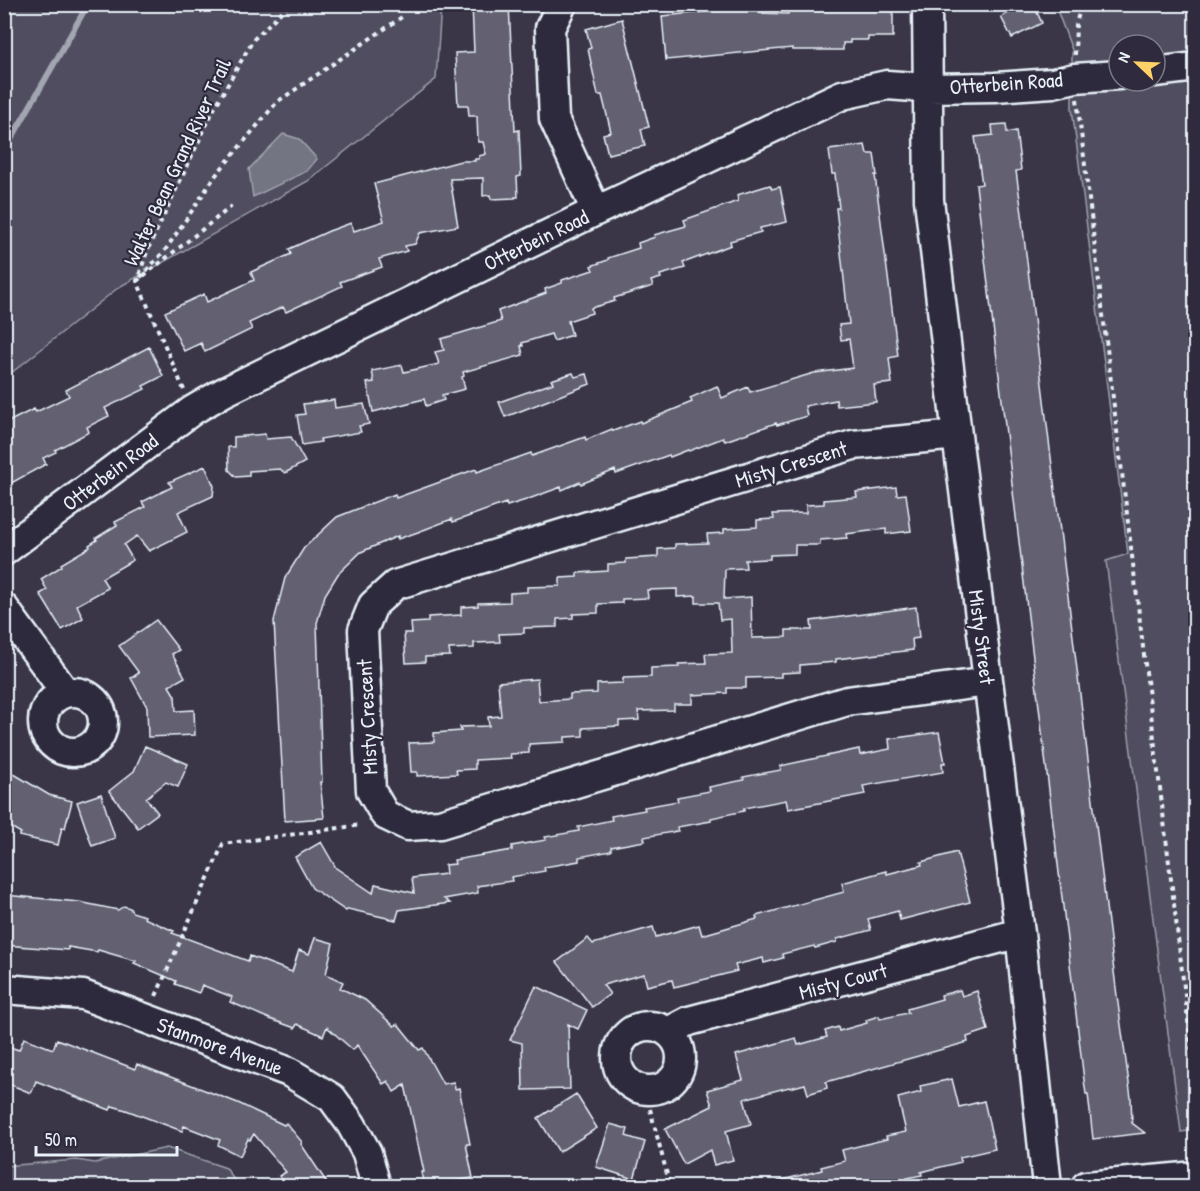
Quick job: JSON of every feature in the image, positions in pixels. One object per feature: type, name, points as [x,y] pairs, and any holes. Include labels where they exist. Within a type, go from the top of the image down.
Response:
[{"type":"street","points":[[562,4],[550,28],[554,119],[596,211]]},
{"type":"street","name":"Misty Street","points":[[927,4],[929,200],[1020,933],[1047,1186]]},
{"type":"street","points":[[1167,71],[1196,68]]},
{"type":"street","name":"Otterbein Road","points":[[4,550],[193,410],[235,387],[596,211],[842,95],[887,85],[928,88],[995,87],[1107,76]]},
{"type":"street","name":"Misty Crescent","points":[[957,435],[853,445],[395,585],[373,605],[363,630],[371,791],[385,815],[408,825],[440,824],[847,701],[988,682]]},
{"type":"street","points":[[4,608],[65,693]]},
{"type":"street","name":"Misty Court","points":[[668,1032],[689,1021],[1020,933]]},
{"type":"street","name":"Stanmore Avenue","points":[[4,989],[82,995],[289,1072],[332,1098],[351,1124],[367,1153],[376,1186]]},
{"type":"street","points":[[1086,1186],[1196,1176]]},
{"type":"path","name":"Walter Bean Grand River Trail","points":[[193,410],[137,281],[148,249],[225,89],[253,40],[289,4]]},
{"type":"path","points":[[1082,4],[1076,23],[1075,78],[1196,1087]]},
{"type":"path","points":[[137,281],[166,249],[216,175],[277,102],[402,17]]},
{"type":"path","points":[[137,281],[232,206]]},
{"type":"path","points":[[156,996],[224,844],[361,825]]},
{"type":"path","points":[[650,1109],[670,1186]]},
{"type":"shaded area","points":[[4,5],[441,5],[436,79],[308,181],[119,287],[5,378]]},
{"type":"shaded area","points":[[1055,5],[1195,5],[1196,1130],[1181,1132],[1106,561],[1128,554],[1072,108],[1072,50]]},
{"type":"shaded area","points":[[167,1148],[226,1168],[238,1186],[5,1186],[5,1166],[76,1160],[95,1163]]},
{"type":"water","points":[[283,134],[299,139],[317,159],[307,171],[253,197],[249,169]]},
{"type":"building","points":[[472,4],[509,4],[515,131],[519,130],[521,176],[517,177],[518,197],[491,199],[490,195],[483,196],[483,178],[450,179],[458,226],[420,233],[415,244],[405,246],[407,251],[379,259],[382,267],[340,282],[342,286],[286,312],[283,307],[249,323],[252,329],[205,352],[201,343],[184,351],[165,312],[204,294],[207,302],[254,280],[251,272],[291,254],[289,249],[329,231],[351,223],[354,231],[384,221],[374,184],[461,161],[475,161],[479,159],[479,156],[486,154],[483,142],[478,142],[477,116],[469,116],[468,105],[458,105],[455,53],[474,52]]},
{"type":"building","points":[[1026,4],[1033,4],[1042,23],[1012,38],[1001,17]]},
{"type":"building","points":[[878,6],[878,8],[886,8],[886,11],[893,11],[893,37],[850,40],[850,43],[843,43],[843,50],[792,50],[792,48],[666,60],[662,16],[758,7],[759,13],[788,14],[788,7]]},
{"type":"building","points":[[622,19],[649,127],[641,129],[645,146],[608,154],[603,134],[611,132],[602,95],[598,95],[586,29]]},
{"type":"building","points":[[1006,124],[1007,133],[1016,131],[1021,170],[1016,171],[1131,1098],[1132,1123],[1145,1133],[1093,1139],[976,185],[982,184],[975,137],[993,135],[992,125]]},
{"type":"building","points":[[865,145],[867,154],[874,154],[898,356],[889,358],[892,383],[874,385],[876,402],[837,406],[836,400],[805,406],[807,416],[777,425],[776,423],[725,441],[723,438],[616,474],[615,470],[581,484],[580,482],[562,490],[561,487],[507,506],[506,503],[453,522],[452,519],[398,539],[398,536],[361,552],[338,574],[325,595],[317,623],[322,782],[320,782],[324,818],[285,821],[274,621],[285,578],[304,548],[337,517],[395,494],[396,498],[476,469],[477,472],[531,453],[532,456],[585,437],[586,440],[612,429],[613,431],[640,421],[641,423],[692,402],[690,398],[717,386],[722,398],[748,387],[750,392],[814,373],[853,368],[849,339],[841,340],[839,325],[849,324],[836,208],[839,208],[835,174],[832,174],[829,150]]},
{"type":"building","points":[[770,185],[772,189],[780,187],[787,222],[760,228],[761,232],[730,241],[731,245],[683,263],[685,268],[660,275],[661,278],[651,281],[653,286],[591,308],[592,313],[568,321],[572,335],[554,341],[551,334],[522,343],[523,355],[463,372],[465,389],[442,395],[444,400],[426,406],[424,399],[373,412],[367,383],[374,382],[372,371],[402,365],[404,372],[439,364],[435,352],[444,350],[441,339],[501,321],[498,311],[546,293],[545,289],[562,283],[562,280],[593,270],[591,266],[608,260],[608,258],[639,248],[638,243],[655,237],[654,235],[686,226],[684,220],[738,201],[737,195]]},
{"type":"building","points":[[149,347],[163,376],[143,386],[145,389],[105,408],[109,416],[87,427],[89,432],[43,458],[46,464],[4,487],[4,424],[34,409],[36,412],[69,396],[66,390]]},
{"type":"building","points":[[573,373],[575,377],[587,374],[590,384],[505,417],[499,402],[553,383],[551,380]]},
{"type":"building","points":[[334,400],[335,408],[364,404],[369,424],[359,426],[361,432],[320,439],[321,442],[302,445],[297,415],[305,414],[303,404]]},
{"type":"building","points":[[265,434],[266,439],[291,437],[305,462],[285,473],[280,469],[249,471],[249,476],[236,477],[229,470],[228,447],[234,447],[234,437]]},
{"type":"building","points":[[205,466],[214,486],[213,496],[178,512],[187,532],[149,551],[137,536],[124,545],[133,560],[102,578],[108,588],[77,605],[83,618],[62,630],[40,594],[47,590],[41,579],[90,547],[89,545],[97,540],[96,538],[117,525],[115,522],[145,507],[142,502],[172,487],[169,482]]},
{"type":"building","points":[[896,487],[897,495],[906,494],[911,531],[886,534],[886,529],[846,534],[847,538],[820,540],[820,545],[795,545],[795,554],[770,555],[770,559],[745,560],[746,568],[725,569],[724,599],[751,597],[752,638],[786,637],[786,630],[812,630],[811,621],[916,607],[919,638],[912,639],[913,650],[800,665],[800,672],[781,673],[781,677],[746,678],[746,688],[727,688],[727,693],[692,695],[692,704],[674,704],[674,710],[638,711],[639,720],[619,721],[619,726],[583,728],[583,736],[565,737],[565,742],[529,744],[529,753],[510,754],[511,758],[475,760],[475,769],[456,770],[457,774],[417,776],[417,772],[411,772],[409,743],[434,742],[434,733],[461,731],[460,727],[489,726],[488,717],[501,716],[498,682],[537,679],[539,701],[570,699],[570,694],[597,693],[597,684],[623,683],[623,678],[651,677],[651,668],[706,663],[705,654],[732,653],[731,619],[720,620],[718,603],[696,603],[696,596],[677,597],[677,589],[647,590],[648,598],[622,599],[622,603],[598,604],[598,613],[573,614],[573,618],[557,619],[557,627],[524,628],[524,633],[499,634],[500,642],[474,643],[474,648],[449,649],[450,656],[425,657],[425,662],[406,663],[404,633],[412,633],[411,623],[428,622],[428,617],[461,615],[461,607],[478,606],[478,603],[510,602],[510,593],[527,592],[527,587],[560,586],[560,578],[577,577],[577,573],[608,571],[608,564],[626,563],[626,559],[658,557],[658,549],[675,548],[675,544],[708,543],[707,534],[724,533],[724,529],[757,527],[757,520],[774,519],[773,514],[806,513],[806,505],[824,504],[824,500],[857,497],[856,492]]},
{"type":"building","points":[[156,620],[179,650],[172,654],[185,677],[169,686],[175,696],[176,711],[194,710],[195,735],[148,737],[147,707],[131,678],[139,673],[119,646]]},
{"type":"building","points":[[939,732],[945,763],[942,763],[943,772],[863,786],[865,794],[788,809],[786,800],[744,808],[744,811],[711,818],[711,821],[677,827],[678,831],[644,837],[645,841],[611,847],[611,851],[579,857],[579,861],[544,867],[545,871],[511,877],[512,881],[477,886],[478,893],[444,899],[450,903],[399,910],[396,920],[348,909],[346,911],[312,888],[295,857],[321,842],[336,868],[373,893],[375,884],[414,893],[412,878],[446,874],[445,865],[455,864],[454,860],[512,850],[512,846],[579,831],[578,827],[612,820],[611,816],[678,801],[677,797],[710,791],[709,787],[744,780],[743,777],[781,770],[780,766],[859,749],[860,755],[890,749],[889,739]]},
{"type":"building","points":[[145,746],[188,764],[178,787],[166,782],[146,798],[158,813],[138,828],[109,791],[134,771]]},
{"type":"building","points":[[4,768],[49,795],[72,801],[58,845],[19,836],[21,833],[4,823]]},
{"type":"building","points":[[101,794],[115,838],[92,846],[77,802]]},
{"type":"building","points":[[957,852],[970,902],[900,920],[898,911],[868,919],[871,930],[837,939],[837,942],[815,948],[814,946],[782,954],[783,958],[764,963],[763,958],[735,965],[737,971],[674,987],[672,980],[647,986],[644,974],[603,985],[610,994],[592,1007],[557,962],[588,938],[593,944],[653,927],[656,937],[699,925],[702,935],[757,919],[756,916],[844,892],[842,883],[886,871],[887,874],[922,865],[921,862]]},
{"type":"building","points":[[4,895],[79,902],[118,910],[124,906],[174,931],[172,933],[248,961],[250,956],[292,972],[299,950],[309,954],[315,938],[333,943],[326,974],[343,982],[340,988],[365,1000],[394,1026],[398,1024],[419,1050],[423,1048],[443,1084],[454,1082],[455,1089],[459,1088],[470,1144],[466,1144],[473,1178],[424,1186],[421,1172],[424,1172],[405,1085],[394,1092],[388,1081],[383,1084],[357,1045],[353,1050],[327,1027],[323,1036],[297,1024],[295,1028],[230,1002],[232,997],[202,985],[199,993],[175,984],[176,981],[134,963],[136,961],[98,950],[97,952],[68,947],[68,950],[4,945]]},
{"type":"building","points":[[536,986],[587,1010],[578,1029],[568,1024],[570,1089],[523,1090],[522,1043],[510,1040]]},
{"type":"building","points":[[960,990],[962,996],[977,991],[988,1030],[967,1037],[968,1042],[826,1082],[827,1088],[808,1094],[805,1084],[744,1099],[751,1124],[726,1131],[733,1160],[714,1165],[710,1150],[684,1164],[665,1129],[712,1106],[707,1090],[743,1080],[736,1055],[796,1038],[798,1045],[827,1037],[825,1031],[838,1027],[839,1031],[867,1023],[866,1020],[879,1016],[880,1019],[908,1013],[907,1009],[942,999],[941,995]]},
{"type":"building","points":[[24,1038],[53,1049],[57,1039],[135,1069],[137,1064],[238,1103],[284,1125],[286,1123],[302,1142],[301,1144],[329,1186],[286,1186],[279,1176],[286,1172],[254,1134],[250,1140],[248,1139],[240,1156],[218,1145],[220,1140],[184,1126],[182,1131],[126,1110],[112,1106],[110,1110],[36,1081],[31,1093],[4,1082],[4,1045],[19,1050]]},
{"type":"building","points":[[952,1079],[959,1107],[984,1101],[995,1149],[960,1157],[961,1162],[921,1172],[922,1175],[907,1178],[908,1182],[894,1185],[893,1181],[869,1186],[779,1186],[778,1181],[822,1170],[821,1167],[845,1161],[842,1150],[906,1132],[898,1098],[921,1092],[920,1086]]},
{"type":"building","points":[[576,1094],[597,1128],[559,1152],[538,1118]]},
{"type":"building","points":[[610,1124],[628,1129],[626,1136],[645,1142],[634,1179],[596,1167]]},
{"type":"waterway","points":[[4,152],[88,4]]}]
